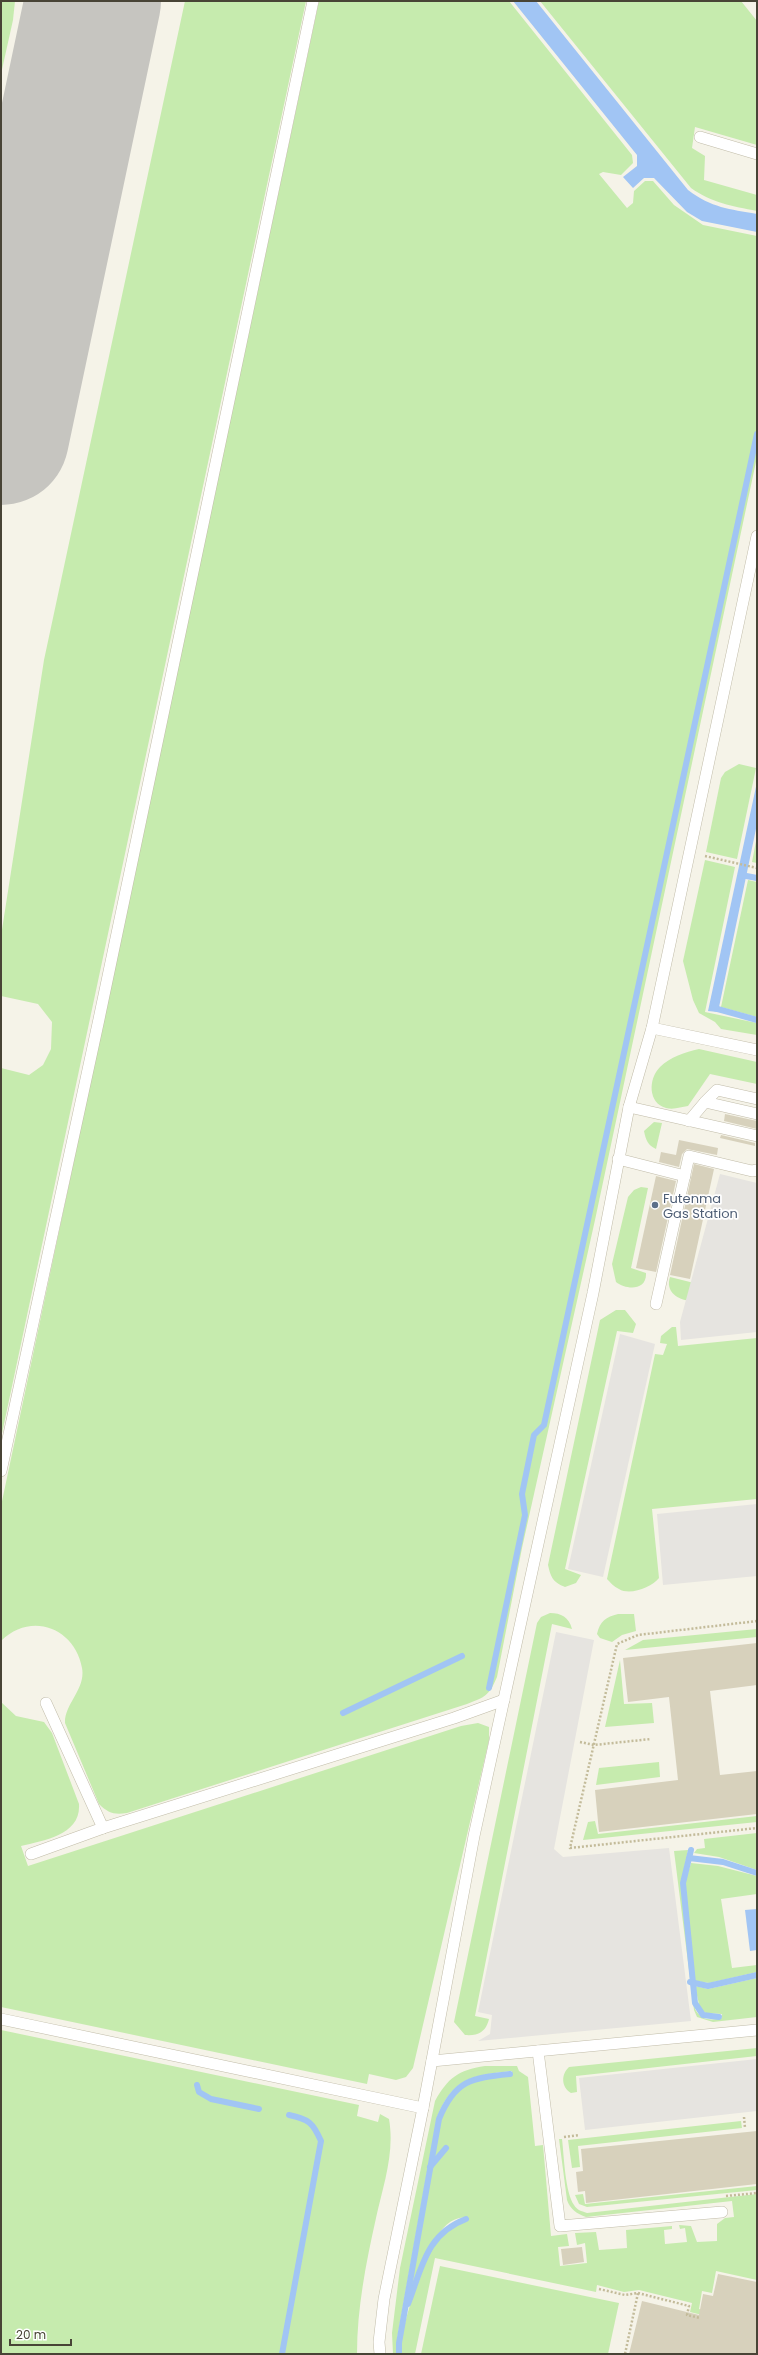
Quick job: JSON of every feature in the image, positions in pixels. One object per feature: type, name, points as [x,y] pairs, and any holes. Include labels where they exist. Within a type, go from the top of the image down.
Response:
[{"type":"lane","points":[[1,1471],[99,1019],[313,1]]},
{"type":"lane","points":[[700,138],[757,154]]},
{"type":"lane","points":[[380,2354],[379,2342],[384,2299],[424,2108],[474,1836],[536,1544],[593,1293],[629,1107],[652,1028],[757,536]]},
{"type":"lane","points":[[652,1028],[757,1050]]},
{"type":"lane","points":[[689,1121],[717,1090],[757,1099]]},
{"type":"lane","points":[[705,1102],[757,1114]]},
{"type":"lane","points":[[629,1107],[757,1136]]},
{"type":"lane","points":[[656,1304],[689,1156],[752,1171],[757,1170]]},
{"type":"lane","points":[[618,1159],[685,1176]]},
{"type":"lane","points":[[31,1854],[103,1828],[454,1718],[504,1700]]},
{"type":"lane","points":[[46,1703],[103,1828]]},
{"type":"lane","points":[[1,2019],[424,2108]]},
{"type":"lane","points":[[432,2061],[757,2030]]},
{"type":"lane","points":[[538,2051],[560,2226],[722,2212]]},
{"type":"path","points":[[702,856],[756,868]]},
{"type":"path","points":[[757,1621],[638,1635],[617,1644],[570,1848],[757,1828]]},
{"type":"path","points":[[580,1742],[594,1745],[651,1739]]},
{"type":"path","points":[[744,2117],[745,2128]]},
{"type":"path","points":[[565,2144],[564,2137],[579,2135]]},
{"type":"path","points":[[718,2197],[757,2193]]},
{"type":"path","points":[[599,2289],[625,2295],[638,2294],[689,2306],[687,2315],[700,2318]]},
{"type":"path","points":[[625,2354],[638,2294]]},
{"type":"green space","points":[[1,1],[15,1],[13,20],[1,74]]},
{"type":"green space","points":[[185,1],[306,1],[1,1438],[1,1068],[29,1075],[43,1065],[51,1049],[52,1022],[38,1004],[1,996],[1,936],[44,660]]},
{"type":"green space","points":[[319,1],[509,1],[632,155],[633,163],[621,175],[603,172],[599,174],[627,208],[633,203],[634,191],[645,181],[653,181],[674,205],[703,225],[757,236],[757,457],[595,1220],[522,1548],[497,1677],[486,1695],[467,1704],[127,1813],[118,1814],[108,1811],[99,1804],[65,1723],[68,1709],[81,1683],[82,1676],[82,1668],[78,1654],[71,1643],[61,1634],[50,1628],[38,1626],[25,1627],[13,1632],[1,1641],[1,1506]]},
{"type":"green space","points":[[540,1],[741,1],[757,21],[757,145],[695,127],[692,148],[705,156],[704,180],[757,195],[757,211],[715,201],[691,188]]},
{"type":"green space","points":[[739,764],[756,768],[737,859],[706,852],[721,778],[725,772]]},
{"type":"green space","points":[[757,836],[757,863],[752,862]]},
{"type":"green space","points":[[705,860],[735,867],[705,1012],[757,1023],[757,1035],[721,1029],[715,1022],[699,1013],[693,1000],[683,961]]},
{"type":"green space","points":[[748,880],[757,882],[757,1017],[721,1007]]},
{"type":"green space","points":[[699,1049],[757,1062],[757,1084],[710,1074],[688,1106],[672,1109],[660,1105],[653,1096],[652,1090],[653,1078],[656,1072],[664,1063],[673,1058],[683,1053]]},
{"type":"green space","points":[[654,1122],[662,1123],[656,1149],[648,1142],[644,1131]]},
{"type":"green space","points":[[641,1187],[648,1188],[631,1268],[646,1273],[645,1279],[640,1286],[630,1287],[620,1285],[616,1282],[612,1264],[628,1197],[634,1190]]},
{"type":"green space","points":[[670,1277],[706,1286],[691,1301],[682,1299],[677,1297],[671,1291],[669,1287]]},
{"type":"green space","points":[[616,1310],[625,1310],[636,1324],[633,1333],[617,1331],[565,1569],[581,1575],[576,1583],[565,1587],[553,1579],[548,1565],[600,1320]]},
{"type":"green space","points":[[672,1327],[676,1327],[678,1346],[757,1338],[757,1499],[652,1509],[659,1578],[640,1590],[629,1592],[615,1587],[607,1579],[655,1354],[663,1355],[667,1344],[660,1343],[661,1336]]},
{"type":"green space","points":[[550,1613],[564,1616],[569,1621],[572,1629],[552,1624],[475,2016],[489,2019],[484,2030],[478,2034],[465,2035],[454,2022],[537,1623],[541,1617]]},
{"type":"green space","points":[[618,1614],[634,1614],[636,1631],[622,1635],[612,1642],[600,1638],[597,1634],[604,1620]]},
{"type":"green space","points":[[757,1629],[757,1637],[625,1650],[643,1640]]},
{"type":"green space","points":[[620,1660],[624,1704],[652,1703],[654,1723],[605,1727]]},
{"type":"green space","points":[[1,1702],[16,1716],[44,1722],[52,1733],[79,1804],[78,1814],[74,1823],[68,1829],[50,1838],[21,1846],[28,1866],[461,1726],[478,1723],[489,1727],[489,1740],[413,2068],[406,2077],[396,2080],[369,2074],[367,2084],[1,2007]]},
{"type":"green space","points":[[659,1762],[660,1777],[596,1785],[599,1768]]},
{"type":"green space","points":[[757,1816],[757,1822],[583,1840],[588,1822],[595,1821],[598,1834]]},
{"type":"green space","points":[[757,1833],[757,1870],[719,1857],[694,1853],[697,1849],[705,1848],[704,1839]]},
{"type":"green space","points":[[688,1850],[681,1883],[695,2009],[697,2013],[706,2019],[722,2018],[722,2014],[706,2013],[700,2009],[695,1986],[708,1989],[757,1978],[757,2017],[713,2022],[697,2017],[694,2010],[674,1851]]},
{"type":"green space","points":[[691,1863],[718,1866],[757,1876],[757,1894],[721,1899],[732,1968],[757,1965],[757,1972],[709,1983],[695,1981],[685,1883]]},
{"type":"green space","points":[[1,2030],[359,2105],[357,2116],[378,2122],[380,2114],[389,2119],[389,2157],[363,2286],[357,2337],[357,2354],[1,2354]]},
{"type":"green space","points":[[757,2048],[757,2056],[576,2076],[577,2092],[571,2093],[565,2087],[563,2080],[566,2070],[569,2067]]},
{"type":"green space","points":[[485,2066],[517,2066],[519,2071],[528,2077],[535,2146],[543,2145],[551,2236],[567,2234],[569,2246],[558,2247],[560,2266],[587,2263],[585,2243],[577,2245],[575,2233],[596,2232],[599,2250],[627,2248],[626,2230],[672,2226],[672,2229],[664,2230],[665,2244],[687,2242],[685,2228],[680,2229],[679,2225],[691,2226],[697,2242],[717,2241],[717,2224],[725,2218],[734,2217],[732,2201],[586,2217],[583,2216],[572,2209],[567,2200],[559,2139],[562,2139],[567,2183],[571,2199],[576,2208],[587,2213],[757,2194],[757,2280],[716,2271],[712,2293],[702,2291],[699,2309],[706,2311],[706,2316],[690,2312],[692,2303],[639,2290],[624,2292],[597,2285],[596,2292],[435,2258],[415,2354],[400,2354],[404,2327],[409,2309],[428,2257],[435,2244],[445,2231],[468,2218],[456,2219],[446,2226],[436,2237],[421,2267],[406,2306],[431,2168],[447,2150],[445,2147],[432,2164],[440,2124],[444,2112],[457,2092],[468,2085],[482,2080],[512,2075],[512,2071],[486,2074],[475,2077],[457,2086],[443,2104],[437,2117],[397,2339],[397,2354],[393,2354],[392,2333],[400,2268],[435,2101],[444,2086],[455,2076],[468,2070]]},
{"type":"green space","points":[[741,2121],[742,2128],[578,2146],[580,2167],[572,2168],[568,2140]]},
{"type":"green space","points":[[757,2186],[757,2190],[587,2207],[579,2204],[575,2195],[583,2194],[585,2204]]},
{"type":"green space","points":[[440,2266],[619,2303],[608,2354],[421,2354]]},
{"type":"shaded area","points":[[720,1174],[757,1183],[757,1332],[681,1340],[680,1322]]},
{"type":"shaded area","points":[[620,1334],[655,1344],[603,1577],[568,1569]]},
{"type":"shaded area","points":[[757,1504],[757,1576],[663,1585],[657,1514]]},
{"type":"shaded area","points":[[556,1632],[594,1640],[554,1849],[563,1857],[669,1848],[691,2021],[478,2041],[490,2034],[492,2015],[478,2012]]},
{"type":"shaded area","points":[[757,2059],[757,2111],[585,2130],[579,2078]]},
{"type":"water","points":[[513,1],[536,1],[688,190],[705,201],[721,207],[757,214],[757,232],[702,221],[687,212],[654,178],[644,178],[633,188],[623,177],[637,166],[637,155]]},
{"type":"water","points":[[757,782],[757,824],[718,1012],[708,1011]]},
{"type":"water","points":[[757,1909],[757,1950],[750,1951],[745,1910]]},
{"type":"building","points":[[725,1114],[757,1121],[757,1129],[724,1121]]},
{"type":"building","points":[[721,1135],[755,1143],[755,1146],[720,1138]]},
{"type":"building","points":[[679,1140],[718,1148],[717,1155],[687,1149],[682,1154],[679,1167],[659,1162],[661,1152],[676,1155]]},
{"type":"building","points":[[694,1164],[714,1169],[690,1279],[670,1275]]},
{"type":"building","points":[[656,1176],[676,1181],[656,1272],[636,1268]]},
{"type":"building","points":[[757,1643],[757,1685],[710,1691],[720,1775],[757,1771],[757,1814],[599,1832],[595,1790],[678,1780],[669,1697],[628,1702],[623,1658]]},
{"type":"building","points":[[757,2131],[757,2184],[586,2203],[585,2191],[578,2192],[576,2172],[583,2171],[581,2149]]},
{"type":"building","points":[[582,2247],[584,2262],[563,2265],[561,2249]]},
{"type":"building","points":[[718,2274],[757,2282],[757,2354],[629,2354],[642,2301],[699,2315],[703,2294],[713,2296]]},
{"type":"waterway","points":[[489,1688],[525,1515],[522,1494],[534,1435],[544,1425],[757,434]]},
{"type":"waterway","points":[[741,875],[757,878]]},
{"type":"waterway","points":[[714,1008],[757,1020]]},
{"type":"waterway","points":[[343,1713],[462,1656]]},
{"type":"waterway","points":[[691,1850],[683,1883],[695,2003],[703,2015],[719,2017]]},
{"type":"waterway","points":[[689,1858],[723,1862],[757,1873]]},
{"type":"waterway","points":[[690,1982],[708,1986],[757,1975]]},
{"type":"waterway","points":[[399,2354],[399,2343],[439,2119],[451,2096],[466,2083],[485,2077],[510,2074]]},
{"type":"waterway","points":[[197,2085],[199,2092],[211,2099],[259,2109]]},
{"type":"waterway","points":[[282,2354],[321,2141],[310,2123],[301,2118],[289,2115]]},
{"type":"waterway","points":[[430,2167],[446,2148]]},
{"type":"waterway","points":[[408,2304],[422,2265],[434,2243],[453,2225],[466,2219]]},
{"type":"runway","points":[[1,437],[93,1]]},
{"type":"place","name":"Futenma Gas Station","points":[[655,1205]]}]
